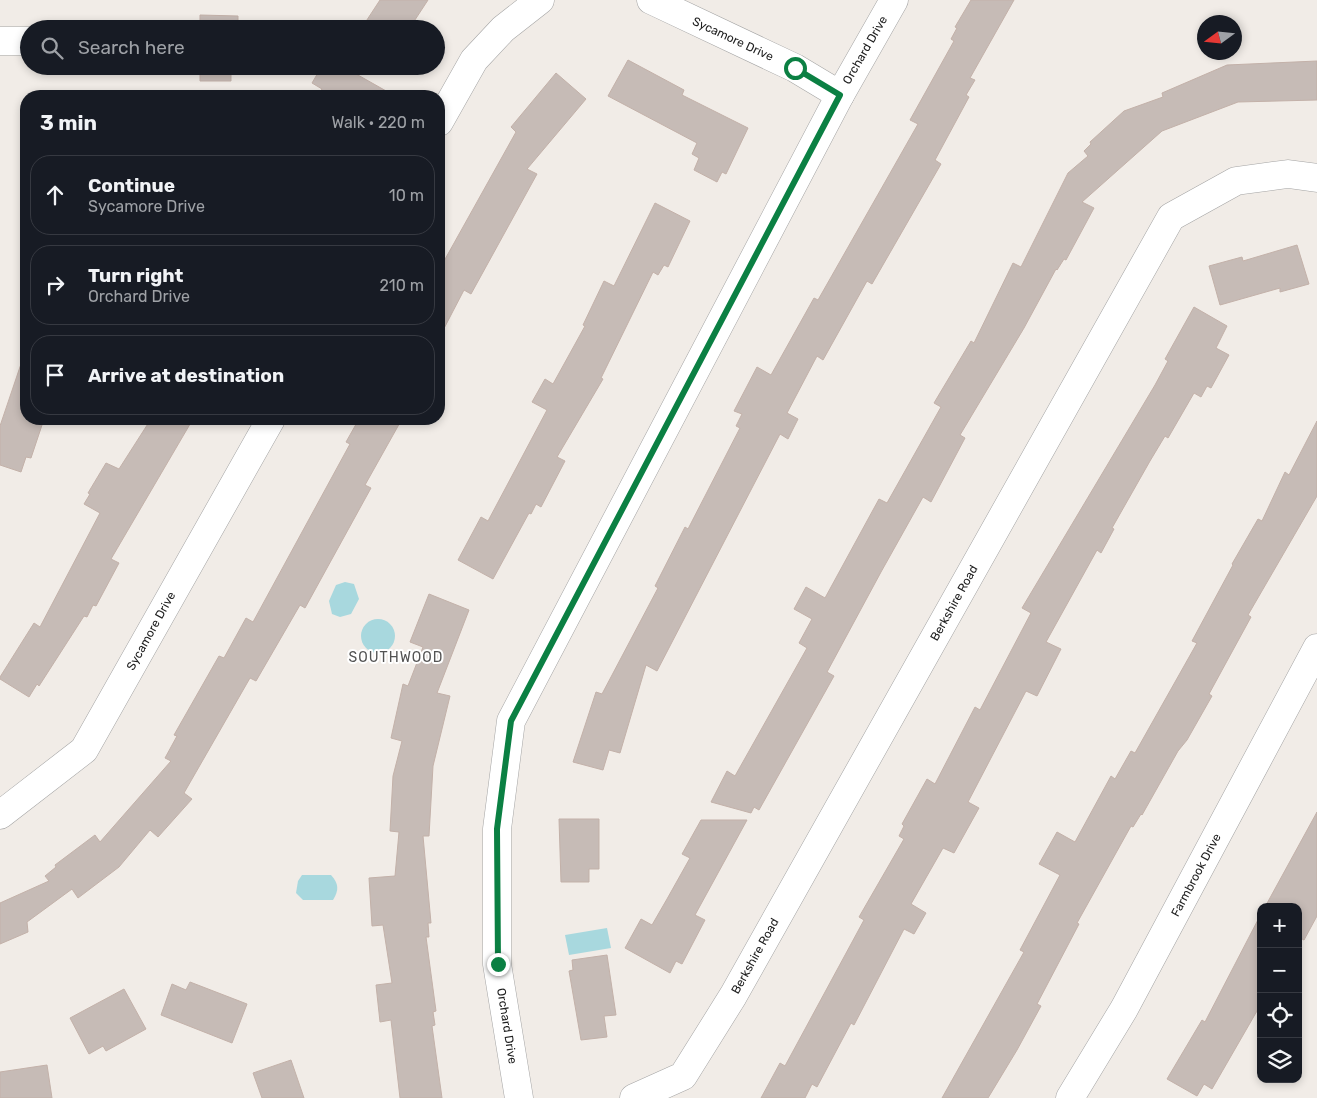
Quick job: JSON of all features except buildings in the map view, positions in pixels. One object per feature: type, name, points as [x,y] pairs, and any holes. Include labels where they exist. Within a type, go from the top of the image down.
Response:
[{"type":"street","points":[[445,111],[474,60],[503,29],[540,0]]},
{"type":"street","name":"Sycamore Drive","points":[[651,0],[795,68],[840,95]]},
{"type":"street","name":"Orchard Drive","points":[[519,1098],[498,964],[497,829],[511,721],[840,95],[894,0]]},
{"type":"street","points":[[0,41],[20,42]]},
{"type":"street","name":"Berkshire Road","points":[[634,1098],[683,1076],[733,996],[1171,218],[1236,181],[1288,174],[1317,178]]},
{"type":"street","name":"Sycamore Drive","points":[[0,815],[84,750],[268,425]]},
{"type":"street","name":"Farmbrook Drive","points":[[1070,1098],[1124,1009],[1317,648]]},
{"type":"water","points":[[345,582],[354,584],[359,599],[351,614],[340,617],[332,614],[329,601],[336,585]]},
{"type":"water","points":[[378,619],[385,620],[390,624],[394,629],[394,643],[390,648],[385,652],[378,653],[371,652],[366,648],[362,643],[361,636],[362,629],[366,624],[371,620]]},
{"type":"water","points":[[302,875],[331,875],[336,881],[337,887],[333,900],[303,900],[296,893],[298,881]]},
{"type":"water","points":[[607,928],[611,948],[569,955],[565,935]]},
{"type":"district","name":"SOUTHWOOD","points":[[396,657]]},
{"type":"route","points":[[498,964],[497,829],[511,721],[840,95],[795,68]]}]
